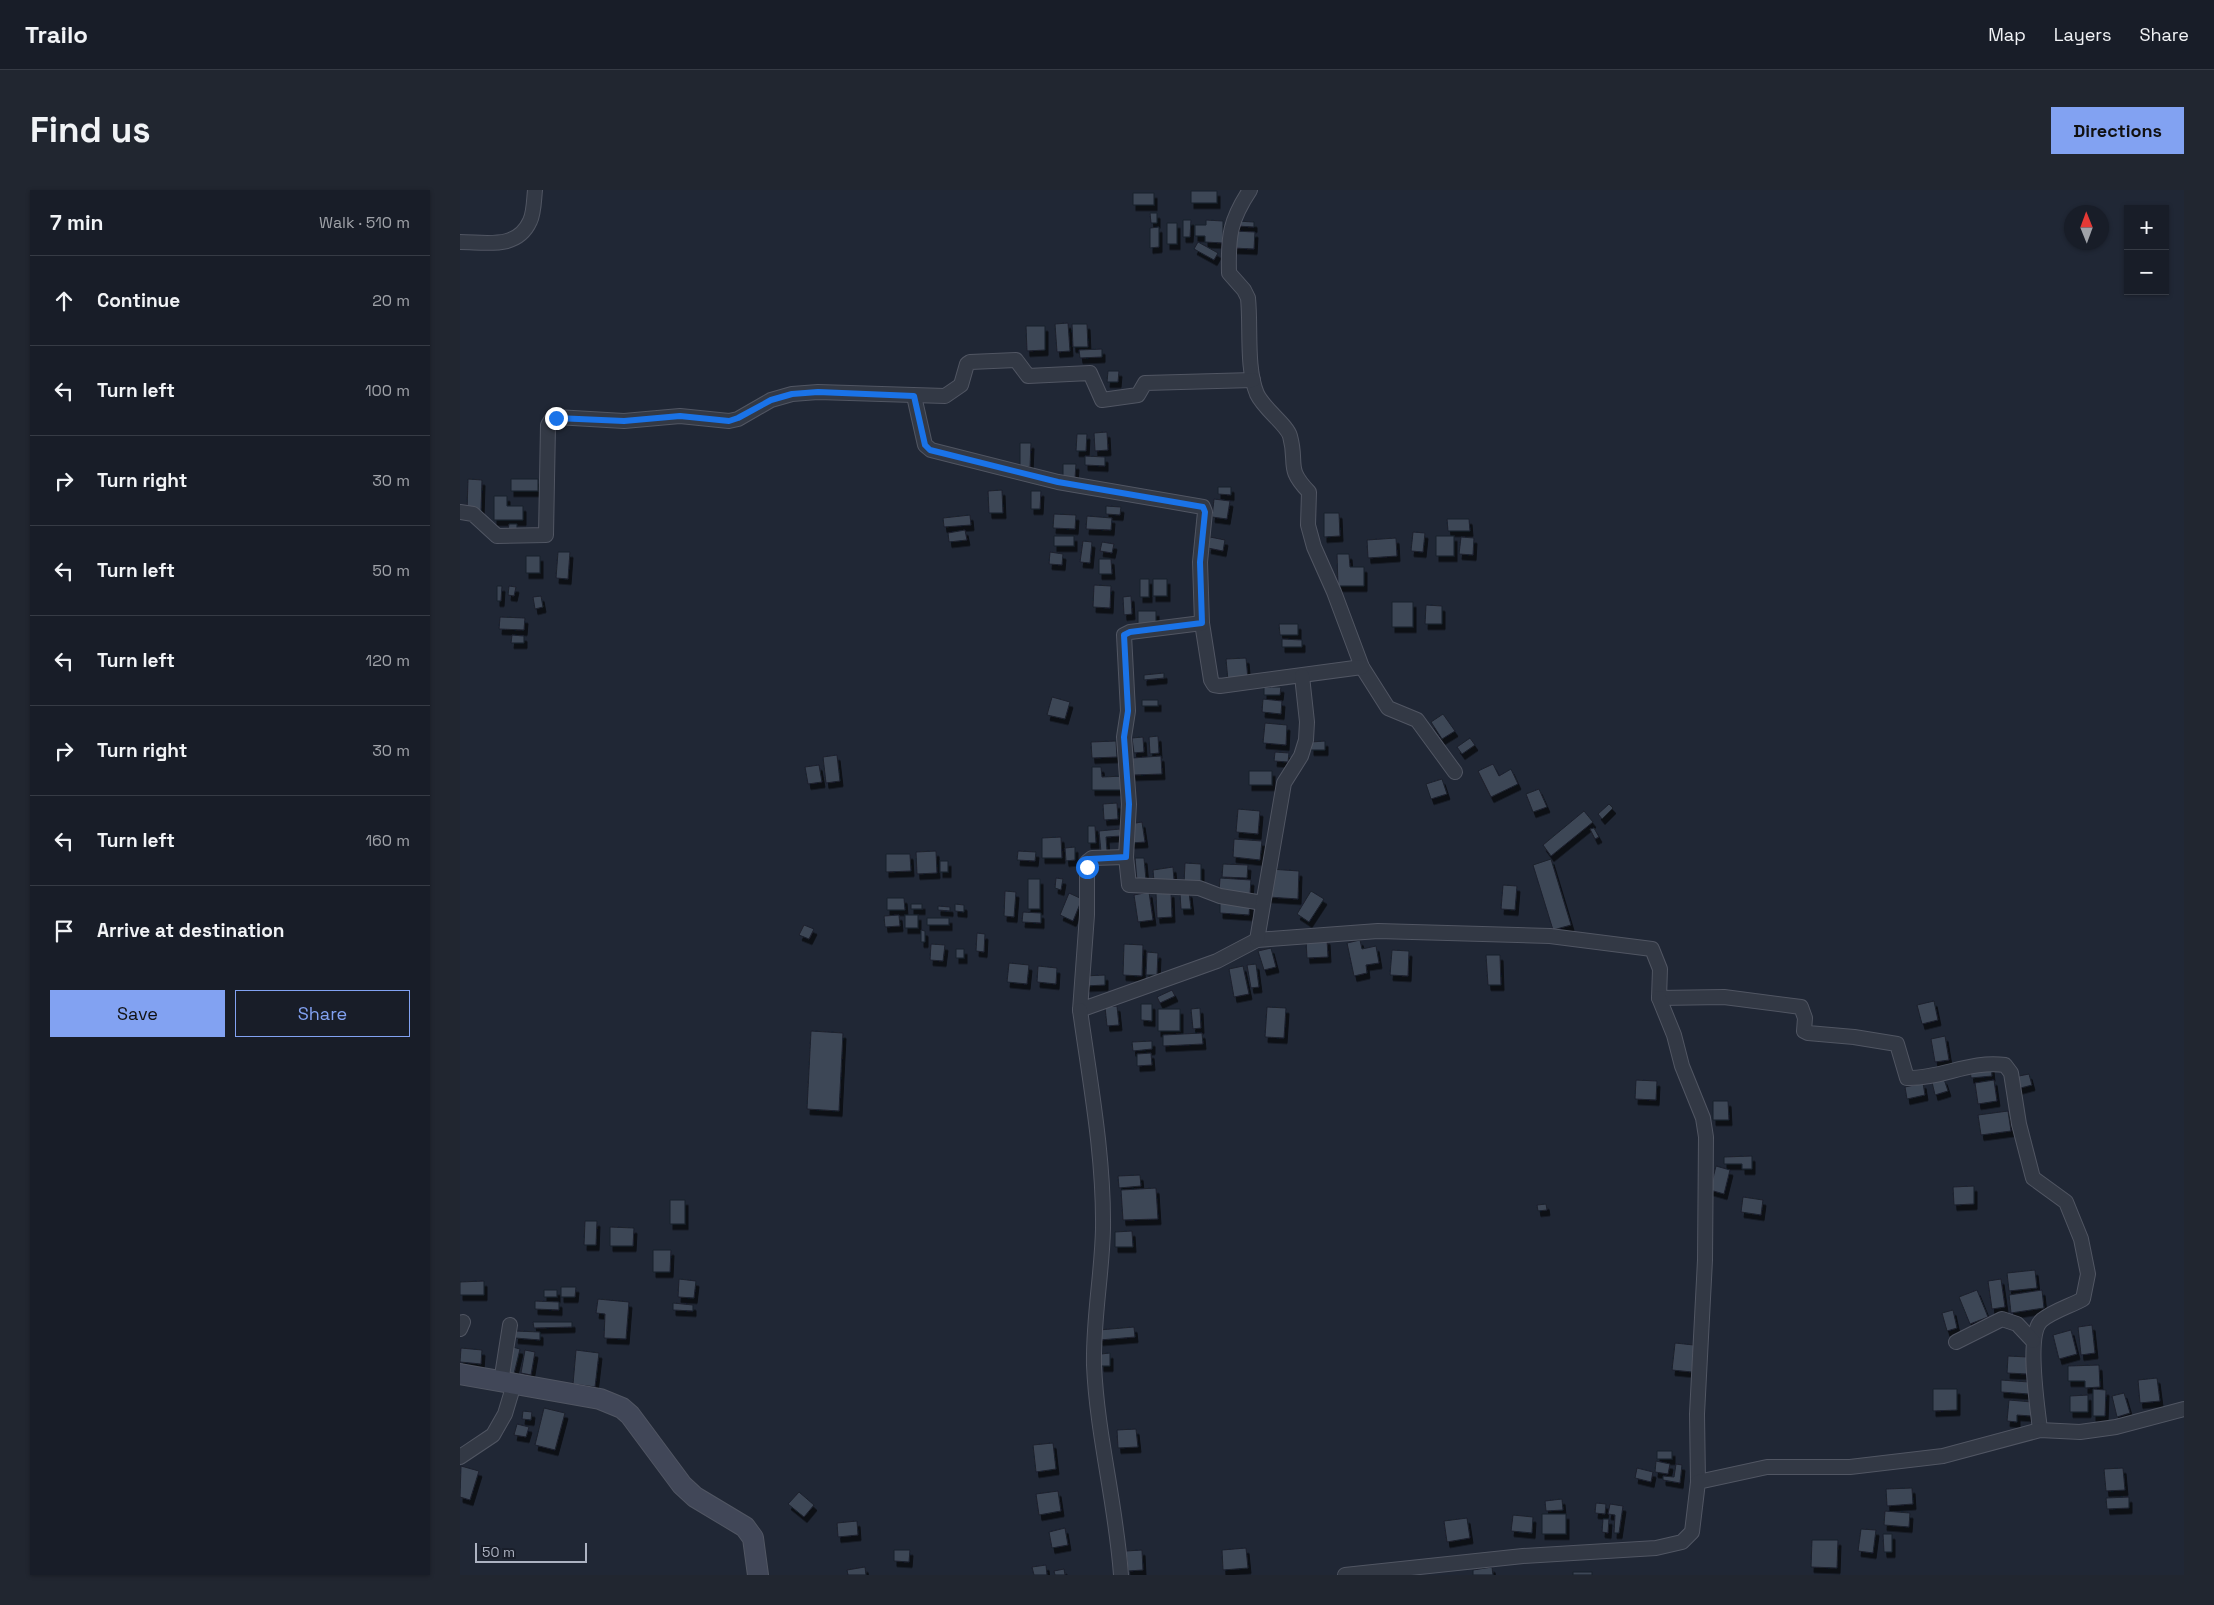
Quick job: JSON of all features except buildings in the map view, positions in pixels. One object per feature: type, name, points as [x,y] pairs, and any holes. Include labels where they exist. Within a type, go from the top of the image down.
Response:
[{"type":"street","points":[[460,242],[502,243],[512,240],[523,232],[531,220],[535,190]]},
{"type":"street","points":[[1250,190],[1236,211],[1228,252],[1229,273],[1244,290],[1248,298],[1253,380],[1264,406],[1290,434],[1294,474],[1309,492],[1308,525],[1314,547],[1334,592],[1362,667],[1388,708],[1416,720],[1455,772]]},
{"type":"street","points":[[460,512],[473,514],[497,536],[546,535],[548,425],[553,418],[624,421],[680,416],[729,421],[771,400],[792,394],[818,392],[947,396],[961,385],[967,363],[979,362],[1016,360],[1028,376],[1090,374],[1102,400],[1138,395],[1145,383],[1253,380]]},
{"type":"street","points":[[914,396],[925,445],[930,450],[1058,482],[1203,507],[1205,512],[1200,562],[1202,623],[1211,680],[1217,686],[1362,667]]},
{"type":"street","points":[[1202,623],[1130,632],[1124,635],[1128,711],[1124,737],[1129,804],[1126,857],[1129,885],[1196,887],[1220,896],[1263,902]]},
{"type":"street","points":[[1257,940],[1284,783],[1300,756],[1306,740],[1307,722],[1302,676]]},
{"type":"street","points":[[1122,1575],[1115,1508],[1103,1446],[1094,1364],[1103,1229],[1102,1186],[1080,1010],[1086,915],[1087,862],[1090,859],[1126,857]]},
{"type":"street","points":[[1080,1010],[1217,961],[1257,940],[1378,931],[1550,936],[1652,949],[1660,968],[1659,998],[1674,1035],[1682,1066],[1703,1118],[1706,1137],[1705,1260],[1697,1414],[1698,1482],[1692,1532],[1682,1542],[1656,1548],[1477,1560],[1345,1575]]},
{"type":"street","points":[[1659,998],[1724,997],[1801,1007],[1804,1018],[1804,1031],[1808,1033],[1854,1037],[1897,1044],[1907,1078],[1921,1078],[1991,1063],[2005,1065],[2011,1073],[2019,1124],[2033,1178],[2066,1202],[2081,1239],[2088,1274],[2083,1299],[2041,1321],[2034,1331],[2033,1341],[2040,1430]]},
{"type":"street","points":[[1956,1342],[2002,1319],[2017,1324],[2033,1341]]},
{"type":"street","points":[[460,1457],[493,1435],[505,1414],[510,1325]]},
{"type":"street","points":[[460,1374],[600,1399],[622,1408],[630,1414],[682,1485],[695,1497],[745,1527],[752,1538],[758,1575]]},
{"type":"street","points":[[1698,1482],[1767,1467],[1850,1467],[1943,1456],[2040,1430],[2080,1432],[2116,1427],[2184,1409]]},
{"type":"route","points":[[556,418],[624,421],[680,416],[729,421],[771,400],[792,394],[818,392],[914,396],[925,445],[930,450],[1058,482],[1203,507],[1205,512],[1200,562],[1202,623],[1130,632],[1124,635],[1128,711],[1124,737],[1129,804],[1126,857],[1090,859],[1088,860],[1087,867]]}]
